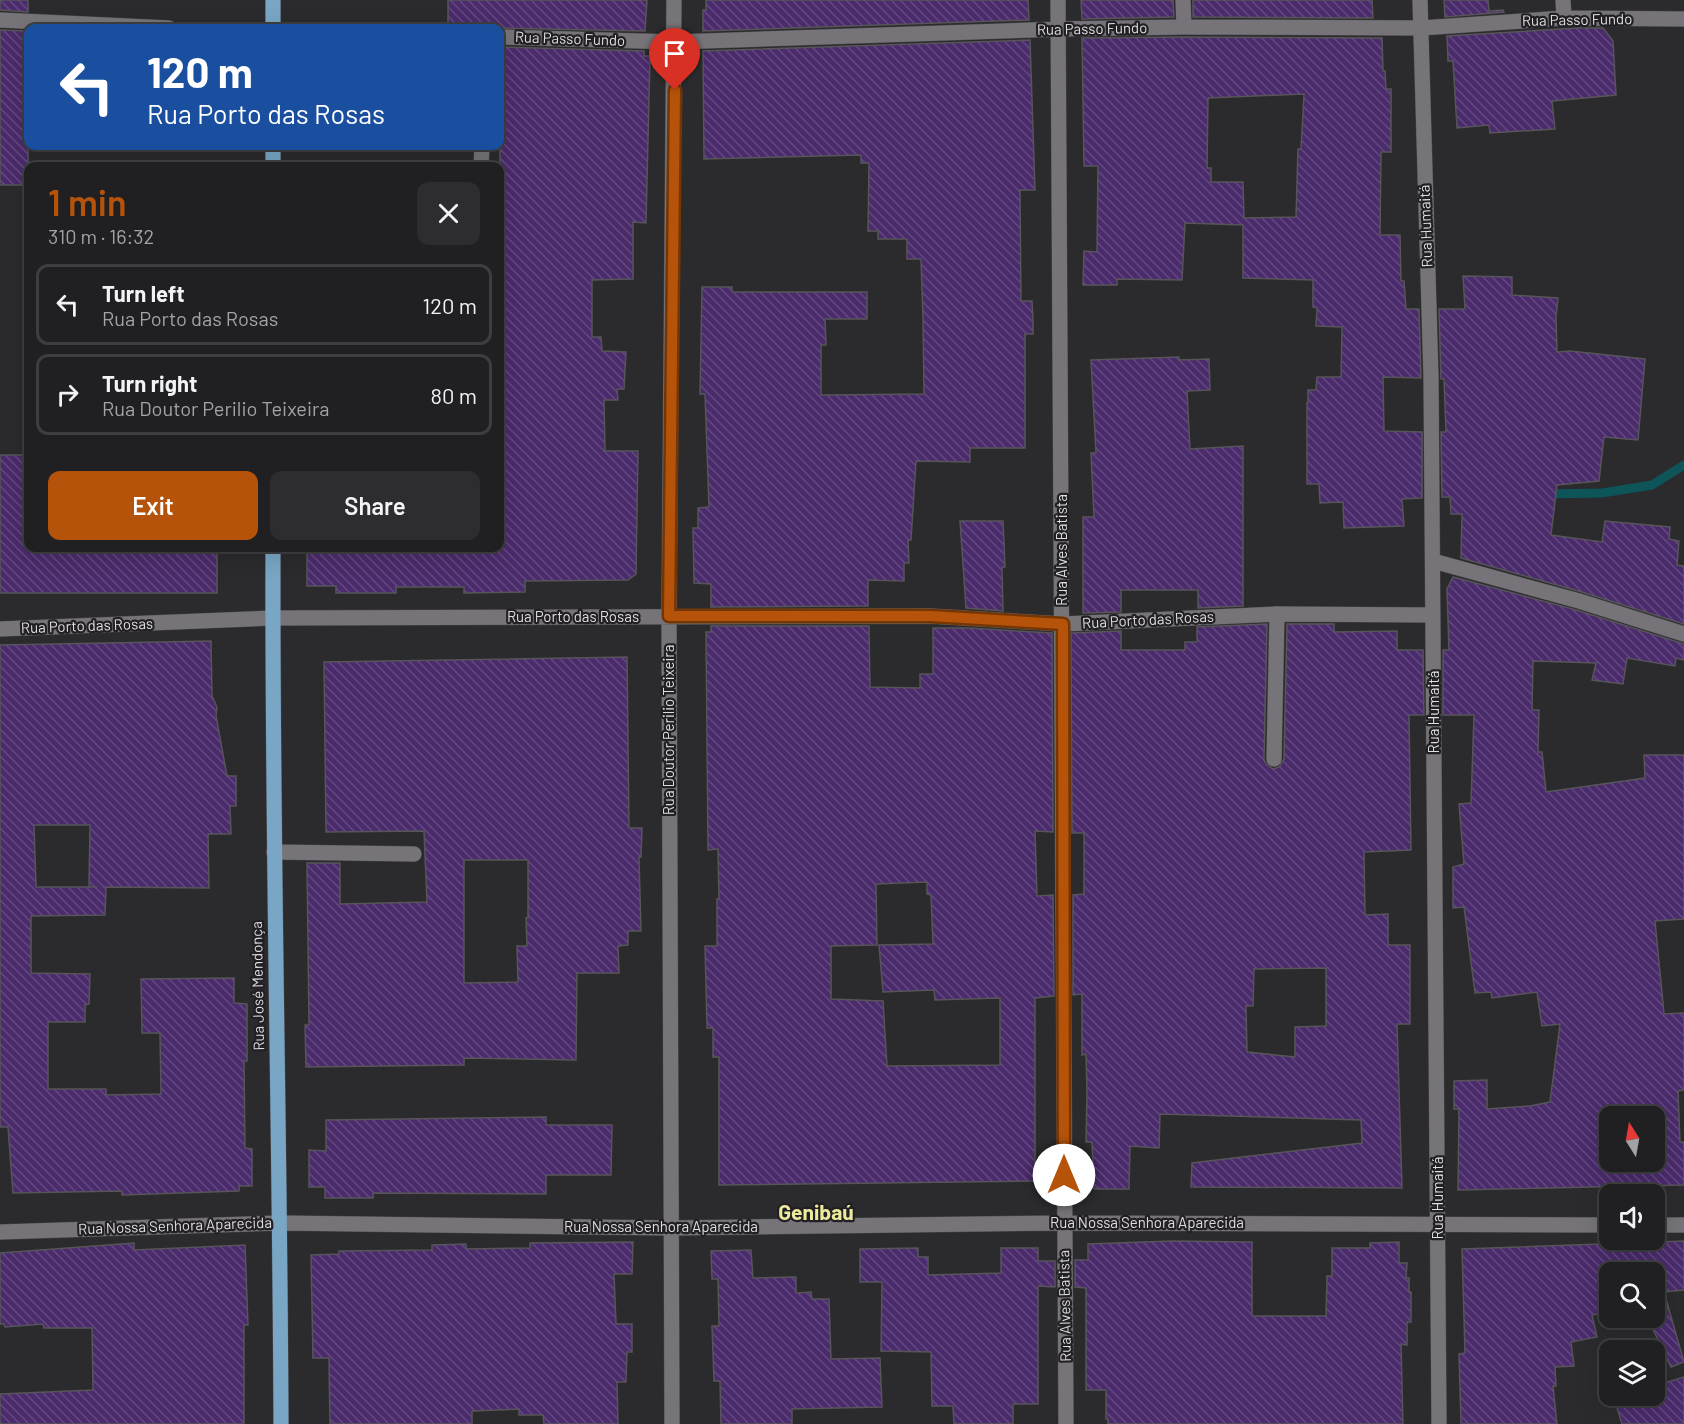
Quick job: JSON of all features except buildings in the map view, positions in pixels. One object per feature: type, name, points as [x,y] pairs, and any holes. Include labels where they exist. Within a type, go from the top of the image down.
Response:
[{"type":"main road","points":[[273,0],[273,24]]},
{"type":"main road","name":"Rua José Mendonça","points":[[273,552],[281,1424]]},
{"type":"street","name":"Rua Doutor Perilio Teixeira","points":[[672,1424],[669,616],[674,0]]},
{"type":"street","name":"Rua Alves Batista","points":[[1058,0],[1066,1424]]},
{"type":"street","points":[[1184,0],[1184,27]]},
{"type":"street","name":"Rua Humaitá","points":[[1420,0],[1431,377],[1439,1424]]},
{"type":"street","points":[[1563,0],[1564,18]]},
{"type":"street","name":"Rua Passo Fundo","points":[[504,37],[675,42],[1059,29],[1421,28],[1564,18],[1684,19]]},
{"type":"street","points":[[0,20],[84,24]]},
{"type":"street","points":[[1433,561],[1579,601],[1684,634]]},
{"type":"street","points":[[1274,759],[1277,614]]},
{"type":"street","name":"Rua Porto das Rosas","points":[[0,629],[272,618],[930,616],[1063,624],[1277,614],[1433,615]]},
{"type":"street","points":[[274,852],[414,854]]},
{"type":"street","name":"Rua Nossa Senhora Aparecida","points":[[0,1232],[280,1223],[672,1228],[1064,1223],[1599,1225]]},
{"type":"street","points":[[1665,1225],[1684,1225]]},
{"type":"waterway","points":[[1545,494],[1602,493],[1652,485],[1684,465]]},
{"type":"district","name":"Genibaú","points":[[816,1213]]},
{"type":"route","points":[[675,90],[669,616],[930,616],[1063,624],[1064,1175]]}]
